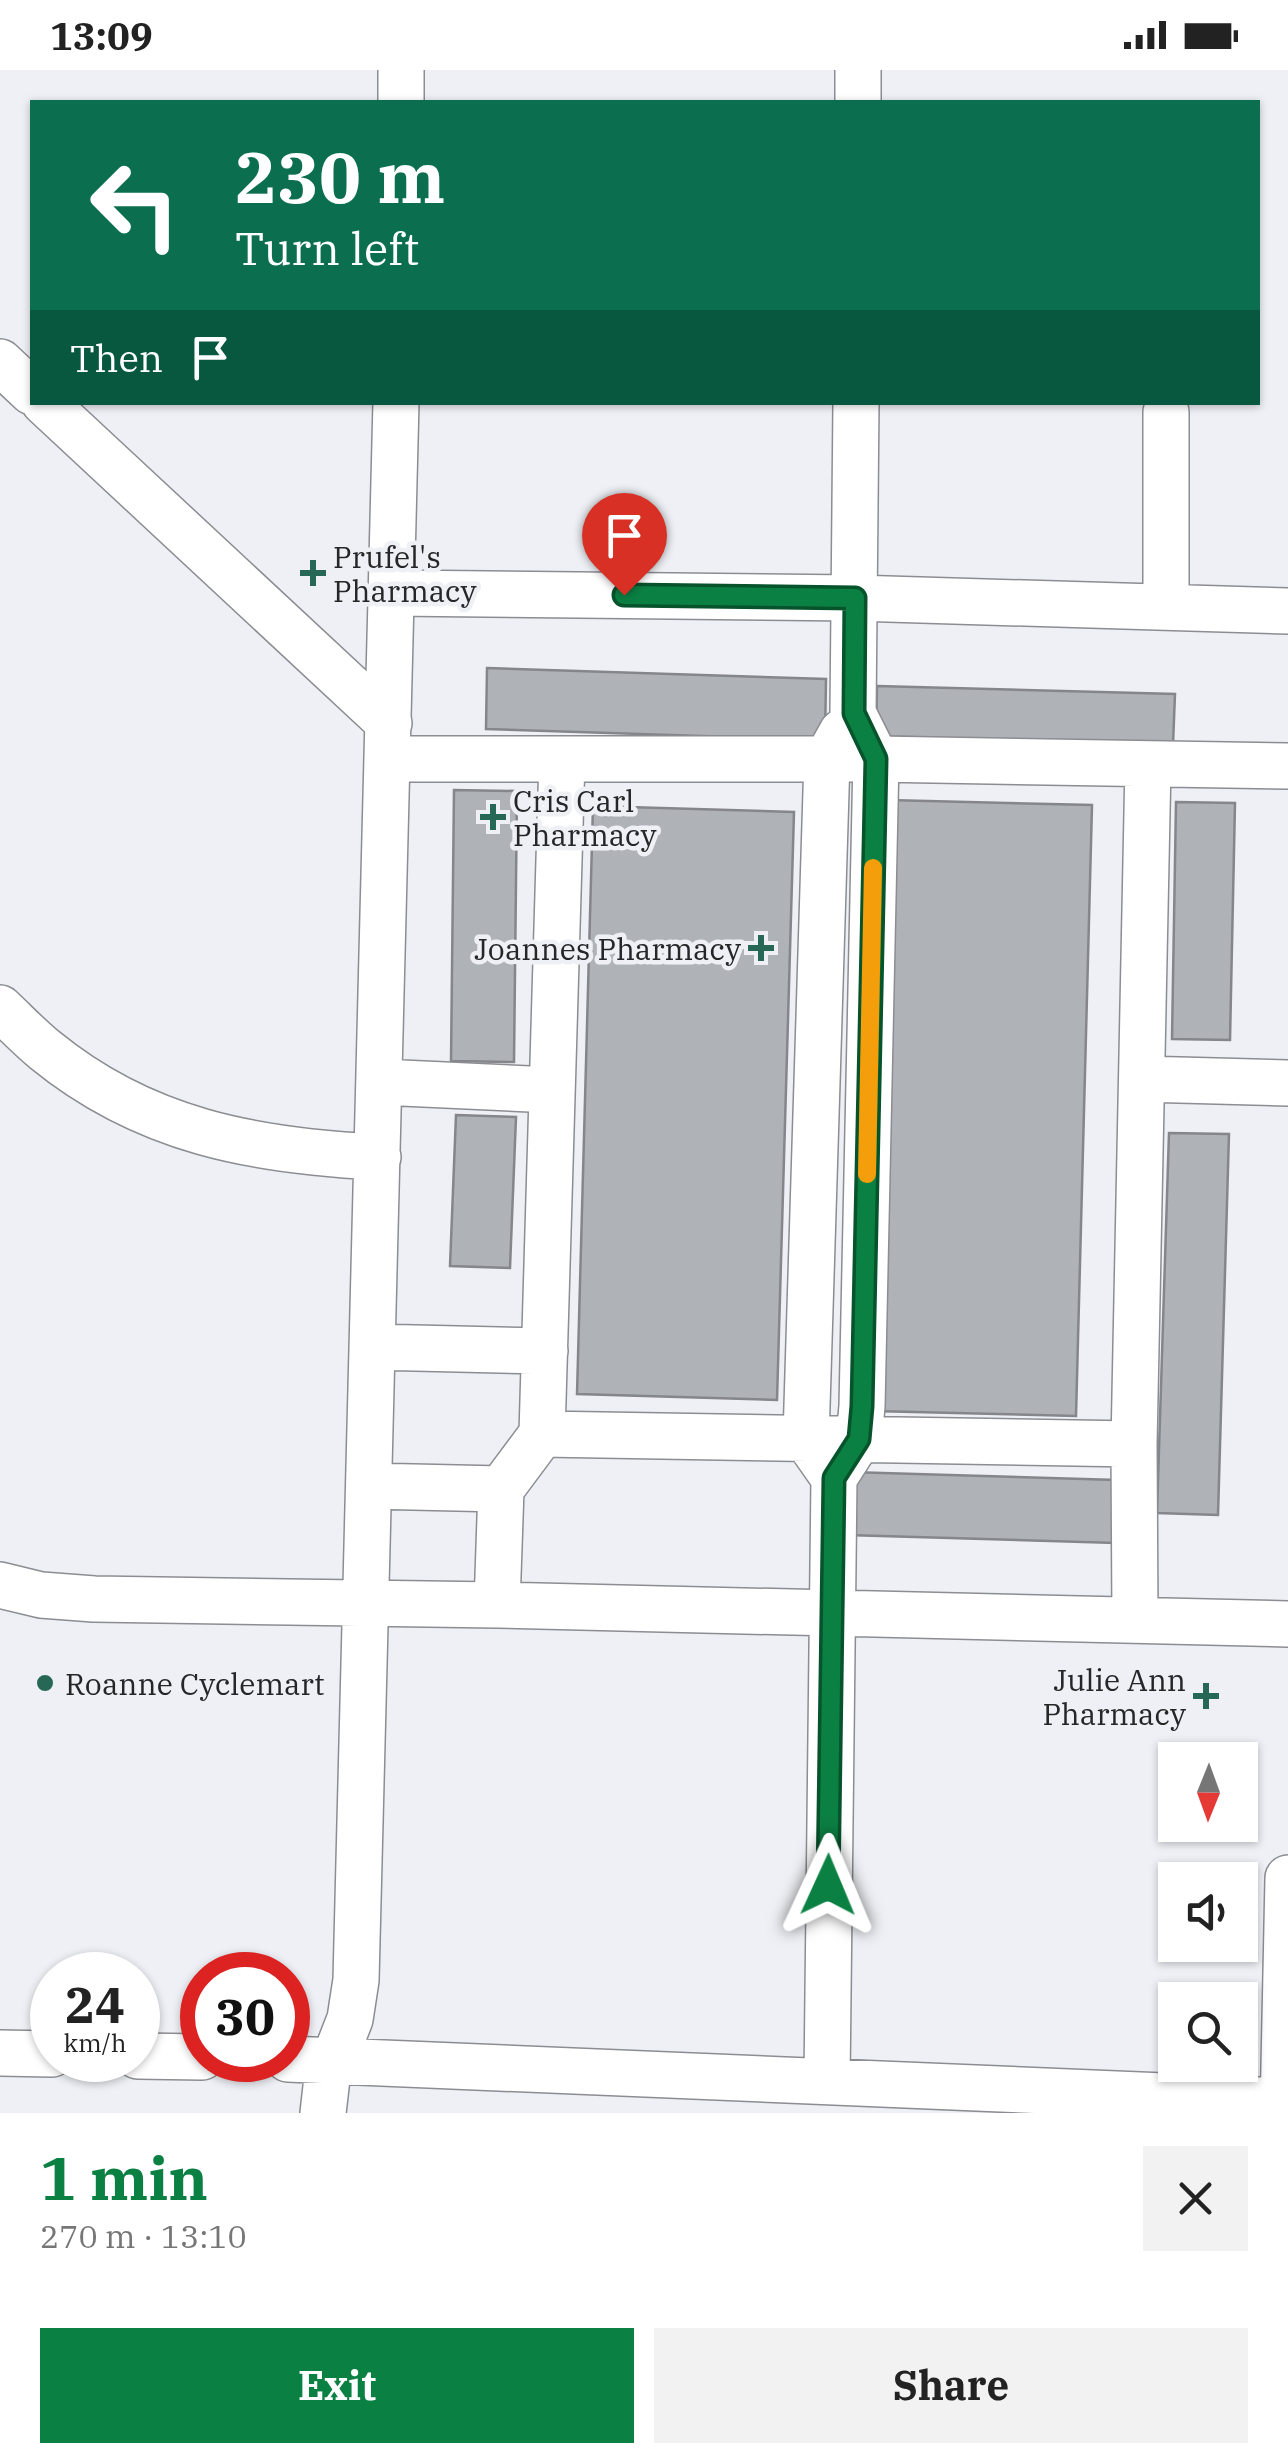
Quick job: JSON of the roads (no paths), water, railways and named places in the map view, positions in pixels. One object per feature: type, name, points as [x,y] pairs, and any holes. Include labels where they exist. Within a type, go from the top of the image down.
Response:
[{"type":"street","points":[[401,70],[401,100]]},
{"type":"street","points":[[858,70],[858,100]]},
{"type":"street","points":[[0,362],[30,390]]},
{"type":"street","points":[[47,405],[389,741],[562,759],[876,759],[1288,766]]},
{"type":"street","points":[[323,2113],[332,2060],[350,2020],[356,1980],[396,405]]},
{"type":"street","points":[[827,2080],[834,1478],[859,1439],[876,759],[854,713],[856,405]]},
{"type":"street","points":[[1166,412],[1166,607]]},
{"type":"street","points":[[393,592],[855,598],[1288,611]]},
{"type":"street","points":[[834,1478],[806,1438],[827,759],[854,713]]},
{"type":"street","points":[[497,1605],[500,1490],[542,1434],[562,759]]},
{"type":"street","points":[[1136,1619],[1134,1444],[1148,764]]},
{"type":"street","points":[[0,1008],[45,1050],[96,1086],[162,1118],[228,1140],[264,1147],[378,1157]]},
{"type":"street","points":[[1142,1078],[1288,1083]]},
{"type":"street","points":[[380,1082],[552,1090]]},
{"type":"street","points":[[816,1109],[868,1111]]},
{"type":"street","points":[[373,1347],[544,1351]]},
{"type":"street","points":[[542,1434],[1134,1444]]},
{"type":"street","points":[[369,1486],[500,1490]]},
{"type":"street","points":[[0,1585],[41,1595],[94,1599],[1288,1624]]},
{"type":"street","points":[[310,2060],[737,2094],[827,2080],[1284,2107],[1288,1878]]},
{"type":"street","points":[[0,2053],[30,2054]]},
{"type":"place","name":"Prufel's Pharmacy","points":[[313,573]]},
{"type":"place","name":"Cris Carl Pharmacy","points":[[493,817]]},
{"type":"place","name":"Joannes Pharmacy","points":[[761,948]]},
{"type":"place","name":"Roanne Cyclemart","points":[[45,1683]]},
{"type":"place","name":"Julie Ann Pharmacy","points":[[1206,1696]]}]
